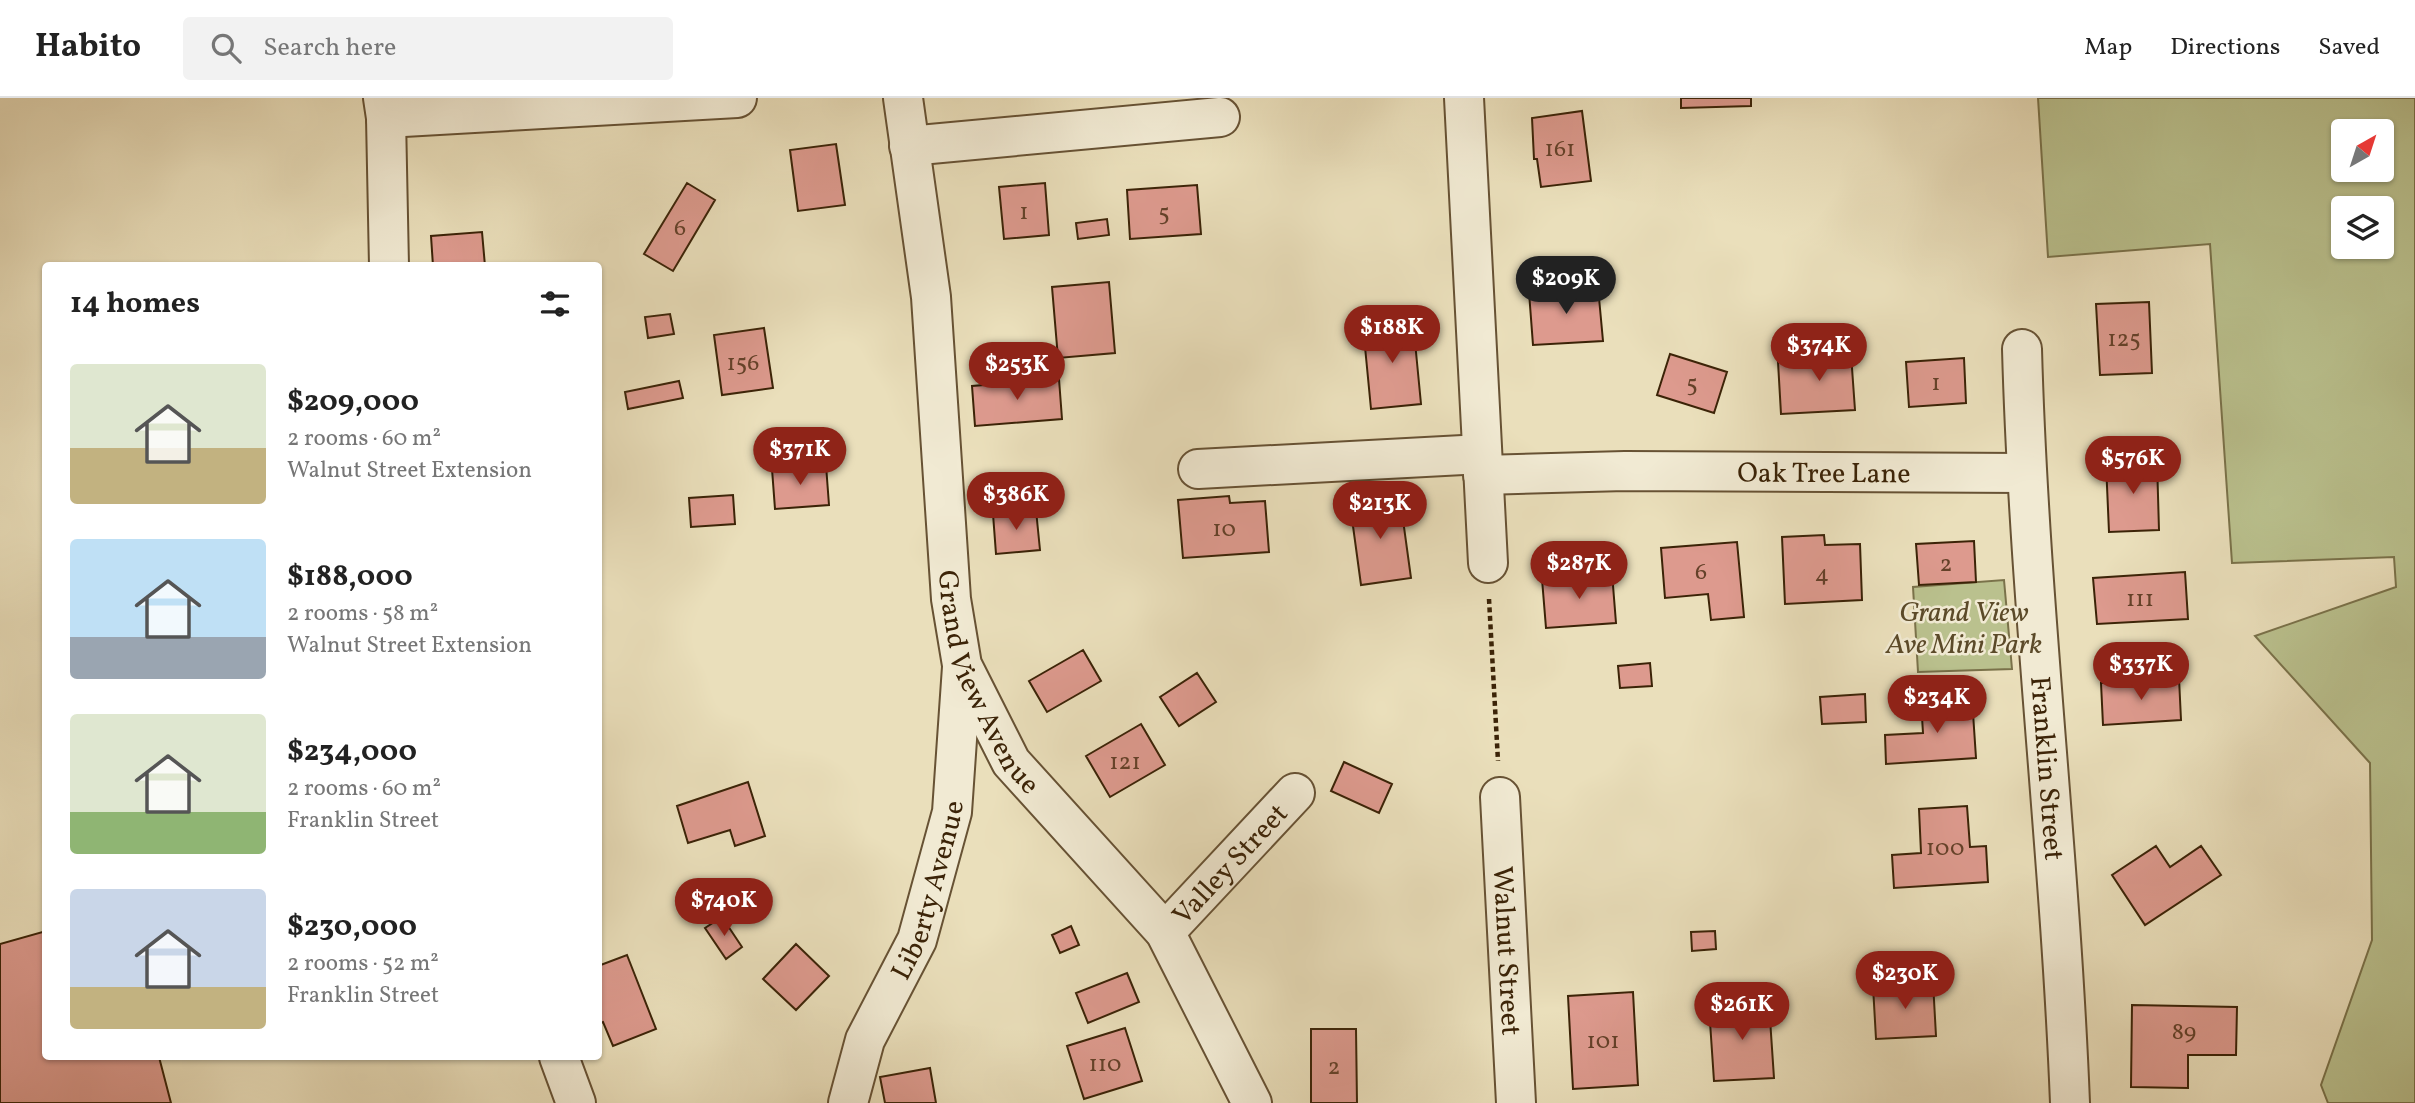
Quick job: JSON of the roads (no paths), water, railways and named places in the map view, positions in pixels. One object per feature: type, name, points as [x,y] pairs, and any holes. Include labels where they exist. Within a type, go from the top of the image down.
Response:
[{"type":"street","points":[[389,262],[384,108],[737,98]]},
{"type":"street","name":"Grand View Avenue","points":[[903,98],[931,297],[951,599],[962,664],[1011,762],[1165,932],[1252,1103]]},
{"type":"street","points":[[1464,98],[1488,563]]},
{"type":"street","points":[[909,146],[1220,117]]},
{"type":"street","name":"Franklin Street","points":[[2021,349],[2025,473],[2065,974],[2070,1103]]},
{"type":"street","name":"Oak Tree Lane","points":[[1198,469],[1482,465],[1543,475],[1625,471],[2025,473]]},
{"type":"street","name":"Liberty Avenue","points":[[848,1103],[865,1040],[917,940],[952,812],[962,664]]},
{"type":"street","name":"Valley Street","points":[[1165,932],[1295,793]]},
{"type":"street","name":"Walnut Street","points":[[1500,797],[1516,1103]]},
{"type":"street","points":[[560,1060],[576,1103]]},
{"type":"park label","name":"Grand View Ave Mini Park","points":[[1964,627]]}]
